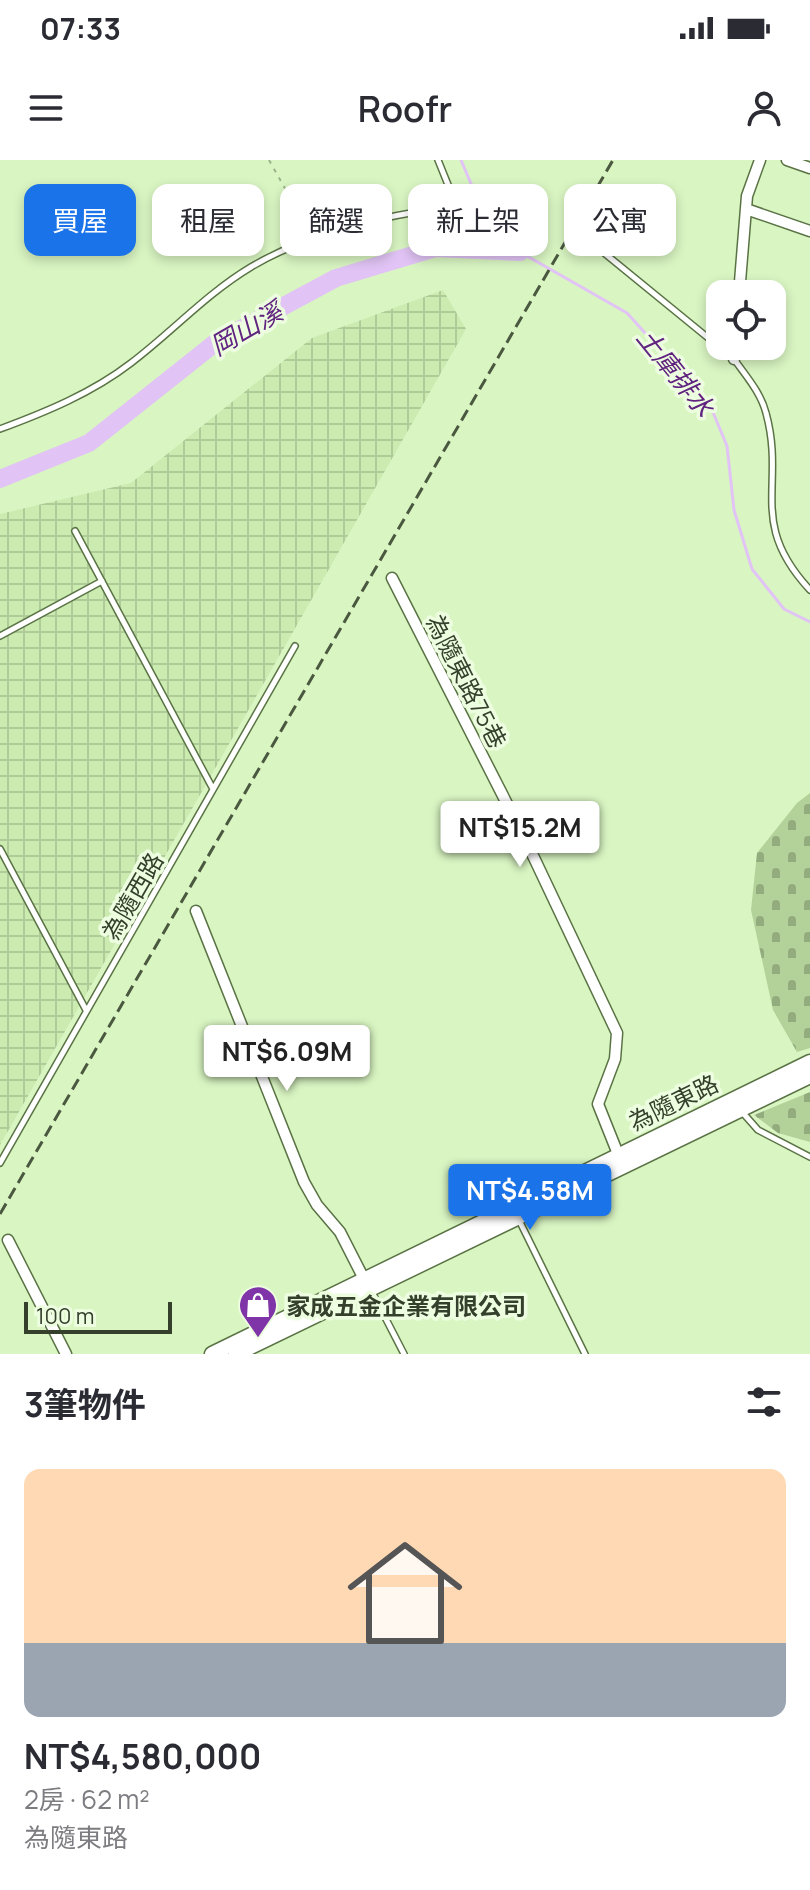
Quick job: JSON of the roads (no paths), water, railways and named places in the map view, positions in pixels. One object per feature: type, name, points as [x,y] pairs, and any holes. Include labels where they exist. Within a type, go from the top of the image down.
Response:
[{"type":"street","points":[[740,280],[747,196],[760,160]]},
{"type":"street","points":[[787,160],[810,168]]},
{"type":"street","points":[[746,209],[810,231]]},
{"type":"street","name":"為隨東路75巷","points":[[392,578],[527,843],[617,1033],[615,1059],[598,1104],[618,1154]]},
{"type":"street","points":[[196,911],[304,1182],[317,1205],[340,1232],[367,1284]]},
{"type":"street","name":"為隨東路","points":[[237,1354],[263,1348],[367,1284],[618,1154],[796,1066],[810,1062]]},
{"type":"street","name":"為隨東路","points":[[212,1354],[517,1217],[810,1076]]},
{"type":"street","points":[[8,1240],[66,1354]]},
{"type":"lane","points":[[0,429],[97,386],[130,365],[196,306],[250,268],[360,222],[449,207],[455,202],[438,160]]},
{"type":"lane","points":[[608,256],[706,336]]},
{"type":"lane","points":[[735,360],[766,411],[771,446],[773,527],[781,551],[795,574],[810,590]]},
{"type":"lane","points":[[75,531],[213,789]]},
{"type":"lane","points":[[0,636],[102,581]]},
{"type":"lane","name":"為隨西路","points":[[0,1163],[295,646]]},
{"type":"lane","points":[[0,849],[87,1011]]},
{"type":"lane","points":[[739,1109],[758,1130],[810,1157]]},
{"type":"lane","points":[[517,1217],[585,1354]]},
{"type":"lane","points":[[367,1284],[404,1354]]},
{"type":"waterway","points":[[461,160],[471,184]]},
{"type":"waterway","name":"岡山溪","points":[[0,479],[89,443],[215,343],[336,278],[409,256]]},
{"type":"waterway","name":"土庫排水","points":[[527,256],[627,313],[710,405],[727,446],[734,510],[752,569],[784,609],[810,622]]},
{"type":"railway","points":[[0,1214],[613,160]]},
{"type":"place","name":"家成五金企業有限公司","points":[[258,1339]]}]
